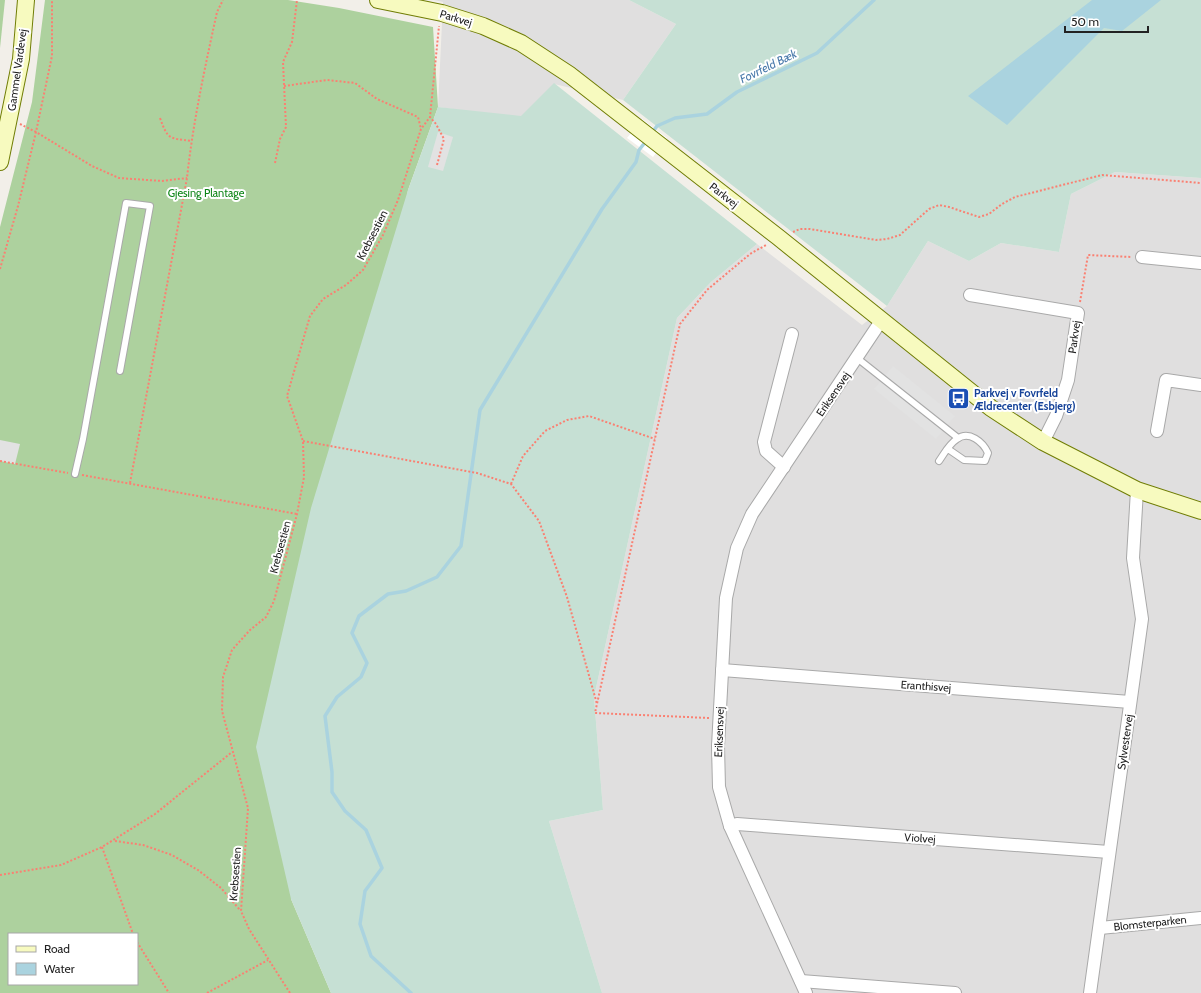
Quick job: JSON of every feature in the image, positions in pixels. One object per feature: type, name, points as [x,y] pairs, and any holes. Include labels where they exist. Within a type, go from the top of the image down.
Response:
[{"type":"street","name":"Gammel Vardevej","points":[[0,162],[10,120],[21,59],[26,0]]},
{"type":"street","name":"Parkvej","points":[[378,0],[440,12],[483,26],[521,43],[570,75],[636,126],[778,237],[990,408],[1043,442],[1137,490],[1201,511]]},
{"type":"street","points":[[1142,257],[1201,263]]},
{"type":"street","name":"Parkvej","points":[[970,295],[1078,313],[1068,380],[1056,416],[1043,442]]},
{"type":"street","name":"Eriksensvej","points":[[806,993],[730,826],[719,787],[719,719],[726,598],[736,548],[752,514],[881,321]]},
{"type":"street","points":[[784,467],[766,451],[764,442],[792,334]]},
{"type":"street","points":[[1157,431],[1166,380],[1201,385]]},
{"type":"street","name":"Sylvestervej","points":[[1090,993],[1142,619],[1133,558],[1137,490]]},
{"type":"street","name":"Eranthisvej","points":[[722,670],[1130,702]]},
{"type":"street","name":"Violvej","points":[[730,826],[737,824],[1109,852]]},
{"type":"street","name":"Blomsterparken","points":[[1100,928],[1201,918]]},
{"type":"street","points":[[801,981],[955,993]]},
{"type":"lane","points":[[75,474],[83,438],[126,202],[150,206],[120,371]]},
{"type":"lane","points":[[857,358],[958,438]]},
{"type":"lane","points":[[939,462],[948,449],[958,438],[965,436],[979,440],[988,452],[985,461],[964,460],[948,449]]},
{"type":"path","points":[[0,269],[18,206],[52,56],[52,0]]},
{"type":"path","points":[[130,483],[187,178],[199,93],[217,12],[223,0]]},
{"type":"path","points":[[275,163],[280,139],[286,128],[283,62],[292,42],[297,0]]},
{"type":"path","points":[[437,165],[444,139],[436,124],[430,117],[440,12]]},
{"type":"path","points":[[284,86],[327,80],[355,83],[377,99],[418,117],[421,129]]},
{"type":"path","name":"Krebsestien","points":[[290,993],[249,929],[240,911],[248,808],[222,711],[223,677],[232,650],[250,630],[266,617],[274,601],[297,514],[304,477],[303,441],[287,396],[310,316],[323,299],[346,285],[363,270],[383,235],[398,200],[421,129],[430,117]]},
{"type":"path","points":[[160,118],[165,133],[173,139],[191,142]]},
{"type":"path","points":[[10,120],[36,132],[92,166],[118,178],[162,181],[187,178]]},
{"type":"path","points":[[719,719],[595,713],[680,324],[707,290],[750,254],[778,237],[800,229],[810,229],[876,240],[887,239],[900,235],[929,210],[939,206],[949,207],[979,217],[989,214],[1002,204],[1015,197],[1102,175],[1201,183]]},
{"type":"path","points":[[1078,313],[1088,255],[1142,257]]},
{"type":"path","points":[[511,484],[523,456],[545,431],[567,420],[589,416],[655,439]]},
{"type":"path","points":[[303,441],[477,473],[511,484],[539,522],[567,597],[597,705]]},
{"type":"path","points":[[0,461],[297,514]]},
{"type":"path","points":[[0,875],[61,865],[114,841],[155,814],[232,752]]},
{"type":"path","points":[[114,841],[143,845],[172,855],[185,862],[221,888],[240,911]]},
{"type":"path","points":[[102,847],[133,933]]},
{"type":"path","points":[[138,944],[168,993]]},
{"type":"path","points":[[207,993],[268,959]]},
{"type":"shaded area","points":[[434,0],[629,0],[676,24],[623,100],[554,84],[520,118],[438,107],[443,2]]},
{"type":"shaded area","points":[[438,132],[453,137],[443,171],[428,167]]},
{"type":"shaded area","points":[[1115,172],[1201,178],[1201,993],[602,993],[549,821],[603,810],[594,697],[677,318],[711,282],[757,244],[862,325],[887,306],[928,241],[969,261],[1001,243],[1059,252],[1071,194]]},
{"type":"shaded area","points":[[893,366],[955,416],[936,439],[874,389]]},
{"type":"shaded area","points":[[0,440],[20,444],[15,464],[0,461]]},
{"type":"green space","points":[[0,0],[5,0],[0,48]]},
{"type":"green space","name":"Gjesing Plantage","points":[[45,0],[288,0],[339,8],[433,27],[438,107],[408,190],[291,899],[331,993],[0,993],[0,227],[32,102]]},
{"type":"green space","points":[[629,0],[1201,0],[1201,178],[1115,172],[1071,194],[1059,252],[1001,243],[969,261],[928,241],[887,306],[623,100],[676,24]]},
{"type":"green space","points":[[554,83],[757,244],[711,282],[677,318],[594,697],[603,810],[549,821],[602,993],[331,993],[291,899],[256,747],[311,508],[408,190],[438,107],[521,116]]},
{"type":"water","points":[[1092,0],[1161,0],[1122,31],[1104,28],[1007,125],[968,96]]},
{"type":"pier","points":[[642,119],[667,138],[653,157],[627,138]]},
{"type":"waterway","name":"Fovrfeld Bæk","points":[[652,133],[657,126],[675,118],[707,114],[737,92],[817,53],[874,0]]},
{"type":"waterway","points":[[411,993],[371,956],[360,924],[365,891],[382,868],[366,830],[345,811],[332,792],[332,772],[325,716],[337,697],[361,677],[367,663],[352,633],[359,616],[388,594],[406,591],[437,577],[461,546],[480,410],[602,209],[636,162],[639,150],[647,140]]},
{"type":"place","name":"Parkvej v Fovrfeld Ældrecenter (Esbjerg)","points":[[958,399]]}]
